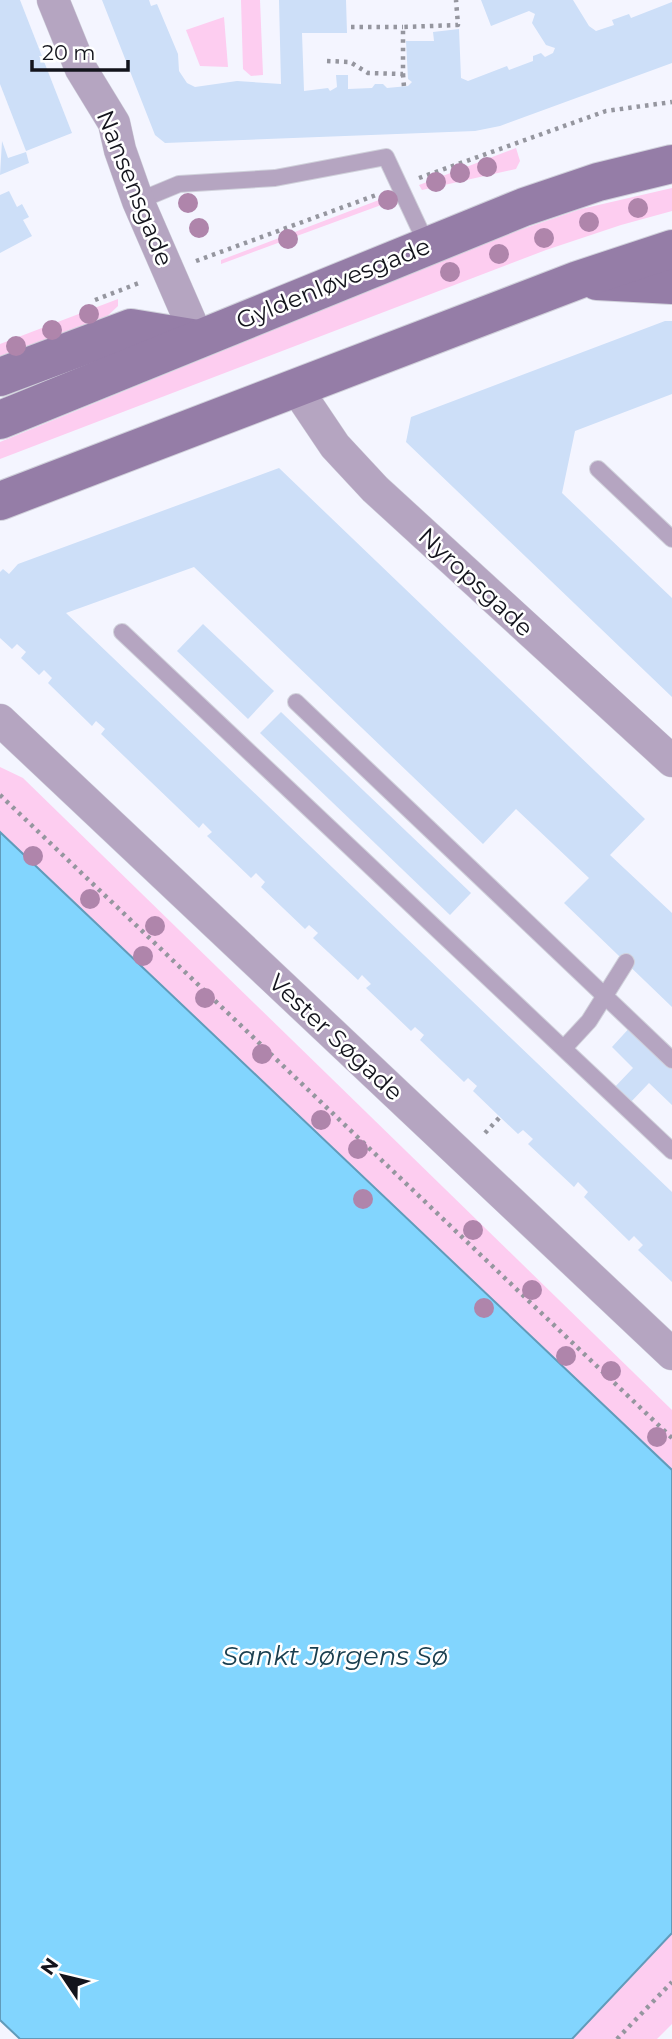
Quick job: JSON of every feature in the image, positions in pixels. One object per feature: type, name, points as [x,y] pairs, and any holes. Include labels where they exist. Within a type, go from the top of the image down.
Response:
[{"type":"street","name":"Nansensgade","points":[[54,0],[81,69],[114,123],[120,150],[138,201],[198,339]]},
{"type":"street","name":"Gyldenløvesgade","points":[[0,420],[524,207],[598,182],[672,164]]},
{"type":"street","points":[[0,501],[578,280],[672,249]]},
{"type":"street","points":[[578,280],[672,285]]},
{"type":"street","points":[[0,377],[131,328],[198,339]]},
{"type":"street","name":"Nyropsgade","points":[[296,388],[335,446],[375,489],[672,761]]},
{"type":"street","name":"Vester Søgade","points":[[0,720],[672,1354]]},
{"type":"lane","points":[[138,201],[178,184],[275,178],[386,157],[402,185],[427,245]]},
{"type":"lane","points":[[598,469],[672,539]]},
{"type":"lane","points":[[122,632],[672,1151]]},
{"type":"lane","points":[[296,702],[672,1060]]},
{"type":"lane","points":[[564,1048],[589,1021],[625,962]]},
{"type":"path","points":[[351,27],[458,25],[456,0]]},
{"type":"path","points":[[403,27],[404,87]]},
{"type":"path","points":[[327,61],[350,62],[368,73],[403,74]]},
{"type":"path","points":[[91,302],[583,118],[606,111],[672,102]]},
{"type":"path","points":[[0,795],[672,1438]]},
{"type":"path","points":[[617,2039],[672,1982]]},
{"type":"shaded area","points":[[241,0],[260,0],[263,75],[251,76],[243,69]]},
{"type":"shaded area","points":[[224,17],[228,67],[200,66],[186,30]]},
{"type":"shaded area","points":[[516,148],[520,161],[516,169],[422,190],[419,185]]},
{"type":"shaded area","points":[[672,188],[672,211],[546,250],[0,459],[0,442],[502,236],[581,209]]},
{"type":"shaded area","points":[[392,195],[392,201],[221,264],[221,260]]},
{"type":"shaded area","points":[[118,299],[118,306],[101,322],[0,359],[0,344]]},
{"type":"shaded area","points":[[0,767],[23,778],[672,1410],[672,1470],[0,832]]},
{"type":"shaded area","points":[[672,1933],[672,2024],[657,2039],[572,2039]]},
{"type":"water","name":"Sankt Jørgens Sø","points":[[0,832],[672,1470],[672,1933],[572,2039],[20,2039],[0,2020]]},
{"type":"building","points":[[0,0],[20,0],[72,133],[26,151],[0,84]]},
{"type":"building","points":[[102,0],[149,0],[151,6],[157,4],[178,54],[179,71],[187,83],[195,87],[237,81],[281,84],[279,0],[346,0],[347,33],[302,33],[304,91],[328,88],[330,91],[337,87],[336,75],[348,75],[348,89],[372,88],[375,84],[383,84],[387,88],[408,86],[412,82],[408,79],[406,41],[434,41],[433,32],[459,29],[461,78],[468,81],[507,66],[509,70],[533,61],[533,56],[541,53],[545,57],[553,53],[555,48],[546,45],[532,23],[535,14],[529,11],[491,26],[481,0],[573,0],[589,26],[596,31],[614,25],[612,20],[629,14],[631,18],[672,2],[672,63],[500,126],[475,131],[165,143],[155,135]]},
{"type":"building","points":[[2,141],[8,158],[26,152],[29,163],[0,175]]},
{"type":"building","points":[[9,191],[17,207],[22,204],[29,217],[23,220],[32,236],[0,253],[0,195]]},
{"type":"building","points":[[665,321],[672,321],[672,394],[575,431],[562,493],[672,598],[672,697],[406,442],[411,417]]},
{"type":"building","points":[[279,468],[645,819],[610,855],[672,913],[672,1007],[564,903],[589,878],[516,809],[483,844],[194,567],[66,613],[672,1192],[672,1282],[638,1250],[643,1245],[634,1236],[629,1241],[584,1197],[588,1192],[578,1182],[574,1187],[528,1144],[533,1139],[523,1130],[518,1134],[473,1091],[477,1086],[468,1078],[464,1082],[420,1040],[424,1035],[415,1027],[411,1031],[366,988],[371,984],[362,975],[358,980],[313,938],[318,933],[309,925],[305,929],[261,887],[265,882],[256,873],[251,878],[207,836],[212,832],[203,823],[199,828],[101,734],[105,729],[96,721],[92,726],[48,683],[52,678],[44,670],[39,675],[21,658],[26,652],[17,644],[12,649],[0,638],[0,572],[3,569],[9,574],[18,564]]},
{"type":"building","points":[[203,624],[274,691],[248,719],[177,651]]},
{"type":"building","points":[[281,712],[471,893],[450,915],[260,733]]},
{"type":"building","points":[[633,1024],[672,1061],[672,1105],[649,1083],[628,1105],[612,1090],[633,1068],[612,1047]]}]
